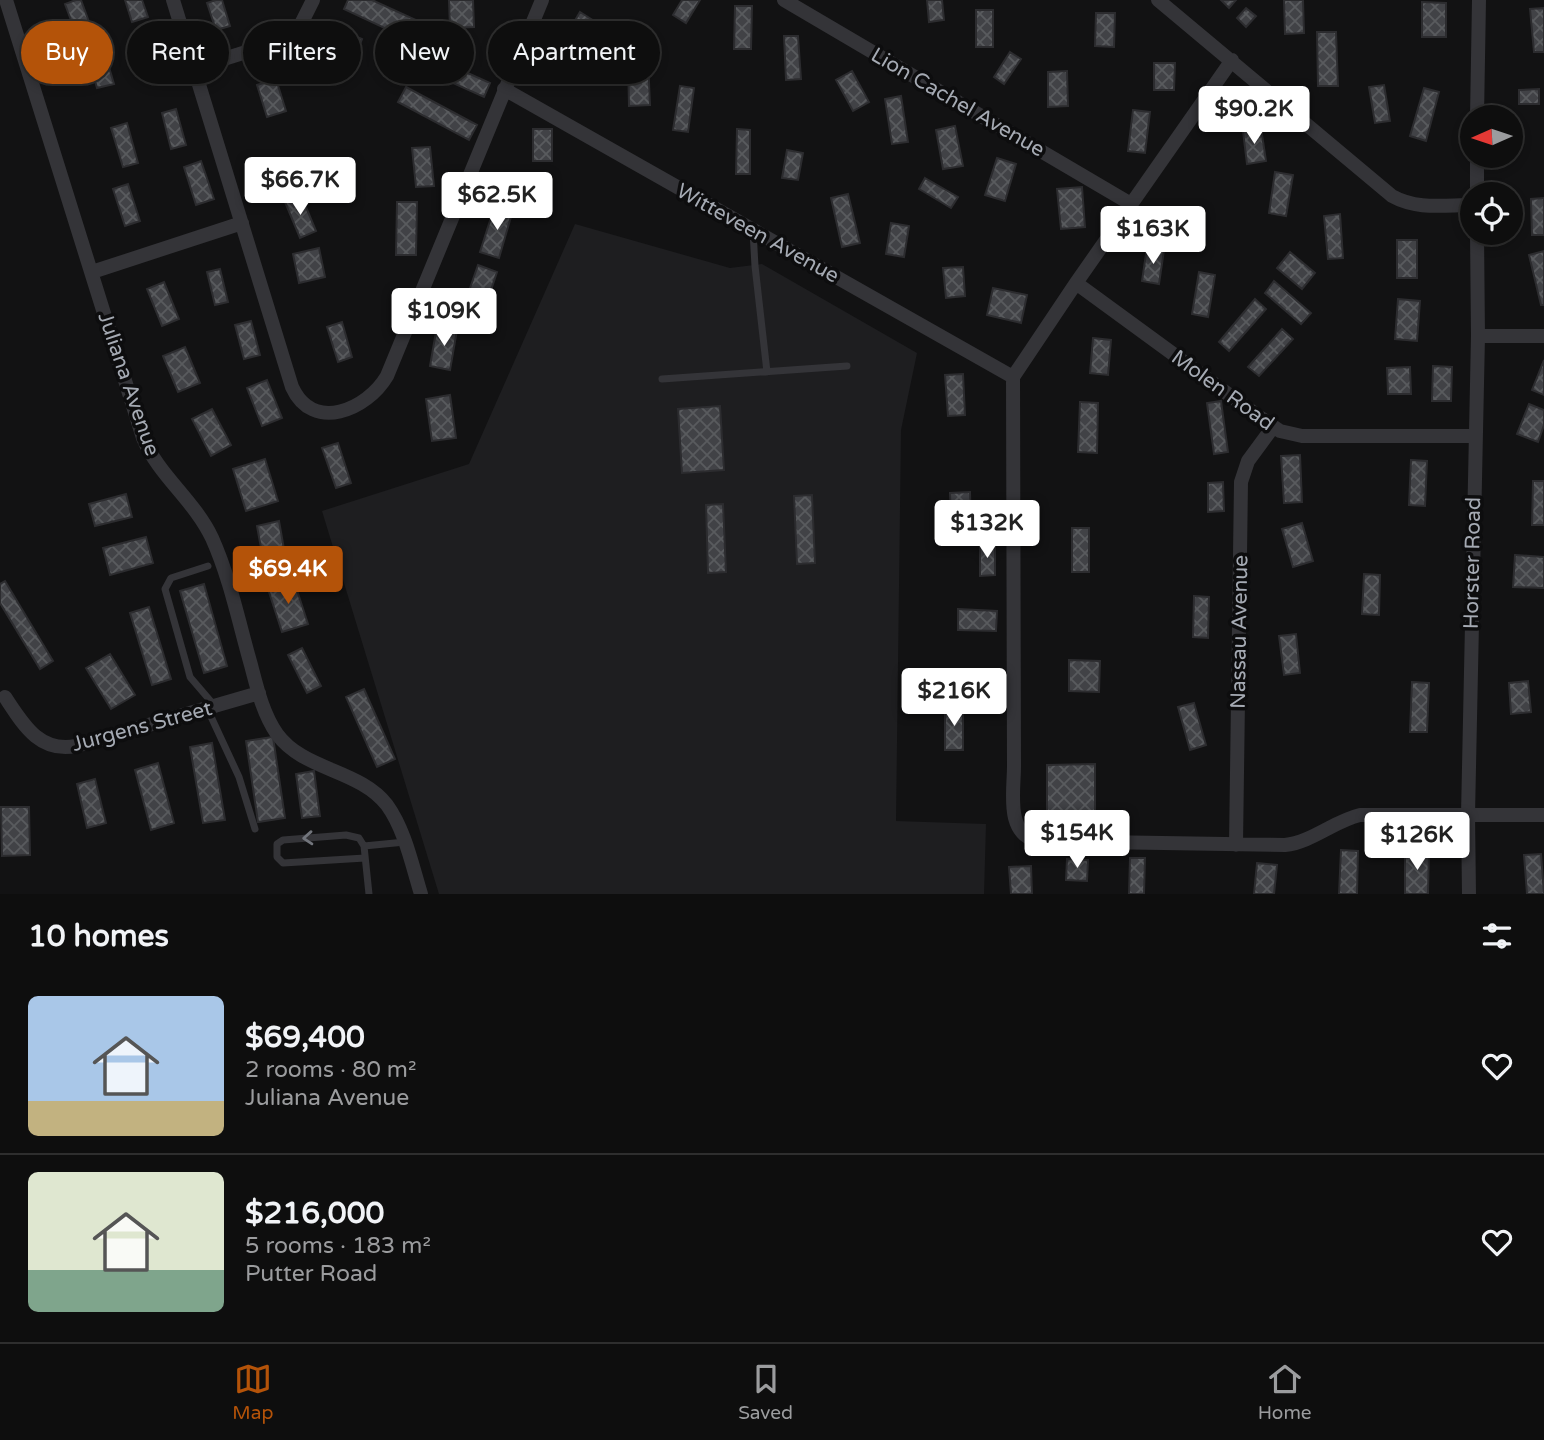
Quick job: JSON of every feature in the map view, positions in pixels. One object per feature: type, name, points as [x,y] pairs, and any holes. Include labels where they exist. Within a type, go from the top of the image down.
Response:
[{"type":"street","name":"Juliana Avenue","points":[[6,0],[143,438],[155,463],[195,509],[212,539],[224,569],[258,693],[277,733],[291,749],[373,792],[393,815],[405,842],[421,894]]},
{"type":"street","points":[[173,0],[180,21]]},
{"type":"street","points":[[229,57],[284,40],[299,28],[313,0]]},
{"type":"street","points":[[200,84],[295,394],[309,409],[328,413],[363,402],[382,386],[542,0]]},
{"type":"street","name":"Lion Cachel Avenue","points":[[784,0],[1131,204]]},
{"type":"street","points":[[1158,0],[1392,196],[1402,202],[1421,206],[1460,205]]},
{"type":"street","points":[[1477,105],[1479,0]]},
{"type":"street","points":[[1232,60],[1013,377],[1014,813],[1017,826],[1023,836],[1038,841],[1292,844],[1344,819],[1360,815],[1544,815]]},
{"type":"street","name":"Witteveen Avenue","points":[[504,89],[1013,377]]},
{"type":"street","points":[[92,272],[242,223]]},
{"type":"street","name":"Horster Road","points":[[1469,894],[1477,245]]},
{"type":"street","name":"Molen Road","points":[[1076,283],[1273,427],[1288,434],[1474,436]]},
{"type":"street","points":[[1478,336],[1544,336]]},
{"type":"street","name":"Nassau Avenue","points":[[1236,845],[1241,482],[1248,461],[1273,427]]},
{"type":"street","name":"Jurgens Street","points":[[5,697],[32,735],[49,746],[61,747],[76,746],[258,693]]},
{"type":"lane","points":[[753,231],[767,372]]},
{"type":"lane","points":[[662,380],[846,366]]},
{"type":"lane","points":[[208,566],[171,578],[165,584],[165,593],[190,677],[210,707],[239,777],[254,829]]},
{"type":"lane","points":[[365,858],[283,863],[278,860],[276,853],[278,842],[354,836],[360,839],[364,846],[369,894]]},
{"type":"lane","points":[[364,846],[405,842]]},
{"type":"shaded area","points":[[575,224],[730,268],[762,264],[917,353],[901,430],[896,821],[986,824],[984,894],[439,894],[322,511],[469,464]]},
{"type":"building","points":[[81,0],[89,21],[71,21],[65,4]]},
{"type":"building","points":[[125,0],[142,0],[148,17],[132,21]]},
{"type":"building","points":[[222,0],[228,21],[213,21],[207,3]]},
{"type":"building","points":[[348,0],[372,0],[418,21],[375,21],[375,24],[344,9]]},
{"type":"building","points":[[449,0],[473,0],[474,21],[450,21]]},
{"type":"building","points":[[682,0],[700,0],[686,23],[673,15]]},
{"type":"building","points":[[927,0],[942,0],[944,20],[929,22]]},
{"type":"building","points":[[1221,0],[1236,0],[1229,8]]},
{"type":"building","points":[[1284,0],[1303,0],[1304,33],[1285,34]]},
{"type":"building","points":[[1422,2],[1446,3],[1446,37],[1422,37]]},
{"type":"building","points":[[735,6],[752,6],[751,49],[734,49]]},
{"type":"building","points":[[1246,8],[1256,16],[1246,27],[1237,18]]},
{"type":"building","points":[[1544,8],[1544,52],[1534,52],[1530,9]]},
{"type":"building","points":[[976,10],[993,10],[993,47],[976,47]]},
{"type":"building","points":[[580,12],[594,21],[575,21]]},
{"type":"building","points":[[1096,13],[1115,13],[1114,47],[1095,46]]},
{"type":"building","points":[[1317,32],[1336,32],[1338,86],[1318,86]]},
{"type":"building","points":[[784,36],[798,36],[801,79],[786,80]]},
{"type":"building","points":[[1010,52],[1021,59],[1004,84],[994,77]]},
{"type":"building","points":[[1154,63],[1175,63],[1174,90],[1154,90]]},
{"type":"building","points":[[852,71],[869,102],[853,111],[836,80]]},
{"type":"building","points":[[1067,71],[1068,106],[1048,107],[1048,72]]},
{"type":"building","points":[[474,76],[490,84],[484,97],[455,84],[474,84]]},
{"type":"building","points":[[113,81],[114,84],[97,88],[96,84],[113,84]]},
{"type":"building","points":[[278,84],[286,111],[267,117],[257,85]]},
{"type":"building","points":[[629,84],[649,84],[650,105],[629,106]]},
{"type":"building","points":[[1384,85],[1390,121],[1375,123],[1369,87]]},
{"type":"building","points":[[680,86],[694,88],[688,132],[673,130]]},
{"type":"building","points":[[406,87],[477,125],[469,140],[398,102]]},
{"type":"building","points":[[1424,88],[1439,92],[1426,141],[1410,136]]},
{"type":"building","points":[[1539,89],[1539,104],[1519,104],[1519,90]]},
{"type":"building","points":[[901,96],[908,142],[892,144],[885,99]]},
{"type":"building","points":[[176,109],[186,145],[171,149],[162,113]]},
{"type":"building","points":[[1133,110],[1150,112],[1145,153],[1128,151]]},
{"type":"building","points":[[127,123],[138,163],[123,167],[111,128]]},
{"type":"building","points":[[955,126],[963,166],[943,169],[936,130]]},
{"type":"building","points":[[1261,128],[1266,161],[1247,164],[1243,131]]},
{"type":"building","points":[[533,129],[552,129],[552,161],[533,161]]},
{"type":"building","points":[[737,129],[750,130],[750,174],[736,174]]},
{"type":"building","points":[[430,147],[434,186],[416,187],[412,148]]},
{"type":"building","points":[[787,150],[803,153],[798,180],[782,178]]},
{"type":"building","points":[[997,158],[1016,164],[1005,201],[985,195]]},
{"type":"building","points":[[201,161],[214,199],[196,205],[184,167]]},
{"type":"building","points":[[1275,172],[1293,175],[1286,216],[1269,213]]},
{"type":"building","points":[[925,178],[958,197],[951,208],[919,189]]},
{"type":"building","points":[[128,184],[140,221],[125,226],[113,189]]},
{"type":"building","points":[[1082,187],[1085,227],[1061,229],[1057,189]]},
{"type":"building","points":[[848,194],[860,243],[842,247],[831,198]]},
{"type":"building","points":[[301,195],[316,231],[300,238],[285,202]]},
{"type":"building","points":[[1544,198],[1544,235],[1532,235],[1531,199]]},
{"type":"building","points":[[397,202],[417,202],[416,255],[396,255]]},
{"type":"building","points":[[495,205],[513,210],[499,258],[480,252]]},
{"type":"building","points":[[1340,214],[1343,258],[1328,259],[1324,216]]},
{"type":"building","points":[[891,223],[909,226],[904,257],[886,254]]},
{"type":"building","points":[[1397,240],[1417,240],[1417,278],[1397,278]]},
{"type":"building","points":[[1147,247],[1164,250],[1159,284],[1142,281]]},
{"type":"building","points":[[319,248],[325,277],[299,283],[293,254]]},
{"type":"building","points":[[1544,251],[1544,305],[1541,305],[1529,255]]},
{"type":"building","points":[[1290,252],[1315,273],[1302,289],[1277,268]]},
{"type":"building","points":[[478,265],[497,272],[480,323],[460,317]]},
{"type":"building","points":[[963,267],[965,296],[946,298],[943,268]]},
{"type":"building","points":[[220,269],[228,302],[215,305],[207,272]]},
{"type":"building","points":[[1199,272],[1215,275],[1208,317],[1192,314]]},
{"type":"building","points":[[1274,281],[1311,313],[1301,324],[1265,293]]},
{"type":"building","points":[[164,282],[179,319],[162,326],[147,289]]},
{"type":"building","points":[[993,288],[1027,295],[1021,323],[987,315]]},
{"type":"building","points":[[1255,299],[1266,309],[1229,351],[1219,342]]},
{"type":"building","points":[[1398,299],[1420,301],[1417,341],[1395,339]]},
{"type":"building","points":[[251,321],[260,355],[244,359],[235,325]]},
{"type":"building","points":[[342,322],[352,357],[338,362],[327,327]]},
{"type":"building","points":[[437,326],[457,330],[450,370],[430,366]]},
{"type":"building","points":[[1282,329],[1293,339],[1259,376],[1248,367]]},
{"type":"building","points":[[1093,338],[1111,340],[1108,375],[1090,373]]},
{"type":"building","points":[[185,347],[200,383],[178,392],[163,356]]},
{"type":"building","points":[[1544,360],[1544,395],[1532,390]]},
{"type":"building","points":[[1433,366],[1452,367],[1451,401],[1432,401]]},
{"type":"building","points":[[1410,367],[1411,394],[1388,394],[1387,368]]},
{"type":"building","points":[[963,374],[965,415],[948,416],[945,375]]},
{"type":"building","points":[[267,380],[282,418],[262,426],[247,388]]},
{"type":"building","points":[[450,395],[456,438],[432,441],[426,399]]},
{"type":"building","points":[[1221,401],[1228,452],[1214,454],[1207,403]]},
{"type":"building","points":[[1080,402],[1098,403],[1097,453],[1078,452]]},
{"type":"building","points":[[1529,404],[1544,410],[1544,425],[1538,442],[1517,434]]},
{"type":"building","points":[[720,406],[724,470],[682,473],[678,409]]},
{"type":"building","points":[[212,409],[231,445],[211,456],[192,419]]},
{"type":"building","points":[[338,443],[351,483],[336,488],[322,448]]},
{"type":"building","points":[[1300,455],[1302,502],[1284,503],[1281,456]]},
{"type":"building","points":[[265,459],[278,501],[246,511],[233,469]]},
{"type":"building","points":[[1411,460],[1427,461],[1425,506],[1409,505]]},
{"type":"building","points":[[1533,481],[1544,481],[1544,525],[1532,525]]},
{"type":"building","points":[[1223,482],[1224,511],[1208,512],[1208,483]]},
{"type":"building","points":[[970,492],[971,524],[951,524],[950,493]]},
{"type":"building","points":[[126,494],[132,517],[95,526],[89,504]]},
{"type":"building","points":[[812,495],[815,563],[797,564],[794,496]]},
{"type":"building","points":[[723,504],[726,572],[708,573],[706,505]]},
{"type":"building","points":[[279,521],[287,566],[265,570],[257,526]]},
{"type":"building","points":[[1302,523],[1313,561],[1293,567],[1282,529]]},
{"type":"building","points":[[1072,528],[1089,528],[1089,572],[1072,572]]},
{"type":"building","points":[[146,537],[153,563],[110,575],[103,548]]},
{"type":"building","points":[[980,545],[995,545],[995,575],[980,576]]},
{"type":"building","points":[[1515,555],[1544,557],[1544,588],[1513,587]]},
{"type":"building","points":[[1364,574],[1380,575],[1379,615],[1362,614]]},
{"type":"building","points":[[5,581],[53,661],[40,669],[0,603],[0,584]]},
{"type":"building","points":[[294,581],[308,624],[282,632],[268,589]]},
{"type":"building","points":[[204,584],[227,666],[204,673],[180,591]]},
{"type":"building","points":[[1194,596],[1209,597],[1208,638],[1193,637]]},
{"type":"building","points":[[149,607],[171,679],[152,685],[130,613]]},
{"type":"building","points":[[958,609],[997,611],[996,631],[958,630]]},
{"type":"building","points":[[1296,634],[1300,673],[1284,675],[1279,636]]},
{"type":"building","points":[[302,648],[321,686],[307,693],[288,655]]},
{"type":"building","points":[[110,654],[135,695],[111,709],[86,668]]},
{"type":"building","points":[[1069,660],[1100,661],[1099,692],[1069,691]]},
{"type":"building","points":[[998,669],[999,690],[982,691],[982,670]]},
{"type":"building","points":[[1528,681],[1531,712],[1511,714],[1509,683]]},
{"type":"building","points":[[1412,682],[1429,683],[1427,732],[1410,732]]},
{"type":"building","points":[[364,689],[395,759],[377,767],[346,697]]},
{"type":"building","points":[[1194,703],[1206,745],[1190,750],[1178,707]]},
{"type":"building","points":[[945,707],[963,707],[963,750],[945,750]]},
{"type":"building","points":[[273,737],[285,818],[258,822],[246,741]]},
{"type":"building","points":[[212,743],[225,820],[203,823],[190,747]]},
{"type":"building","points":[[158,763],[174,823],[151,830],[135,770]]},
{"type":"building","points":[[1095,764],[1095,811],[1047,811],[1047,765]]},
{"type":"building","points":[[314,771],[320,816],[302,818],[296,774]]},
{"type":"building","points":[[95,779],[106,823],[87,828],[77,784]]},
{"type":"building","points":[[1,807],[29,807],[30,855],[2,856]]},
{"type":"building","points":[[1405,849],[1429,850],[1428,894],[1405,894]]},
{"type":"building","points":[[1341,850],[1358,851],[1357,894],[1339,894]]},
{"type":"building","points":[[1541,854],[1544,894],[1527,894],[1524,855]]},
{"type":"building","points":[[1130,858],[1145,858],[1144,894],[1129,894]]},
{"type":"building","points":[[1067,859],[1088,860],[1087,881],[1066,880]]},
{"type":"building","points":[[1257,863],[1277,865],[1274,894],[1254,894]]},
{"type":"building","points":[[1031,866],[1032,894],[1011,894],[1009,867]]}]
